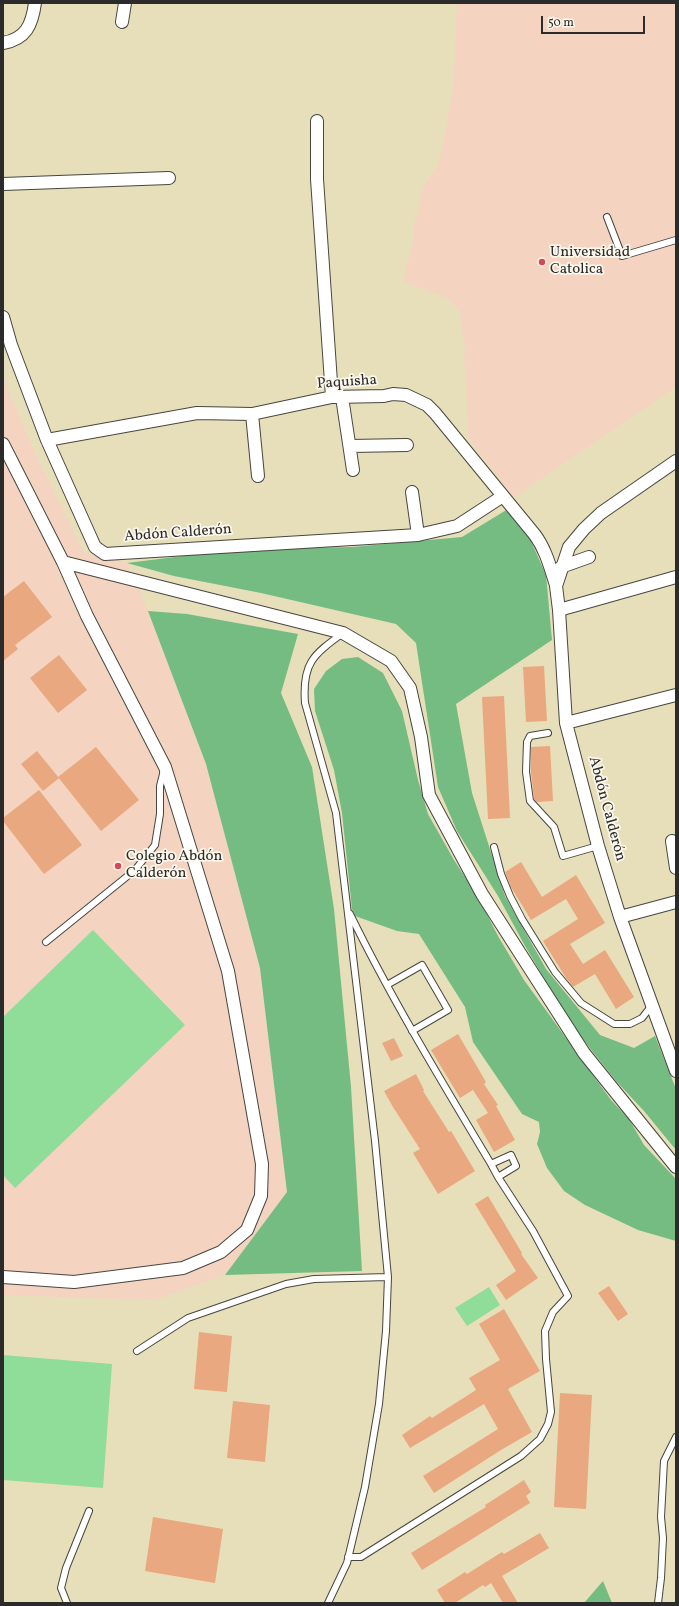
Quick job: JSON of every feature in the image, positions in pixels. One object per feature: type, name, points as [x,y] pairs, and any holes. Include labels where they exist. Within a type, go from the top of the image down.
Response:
[{"type":"street","points":[[3,43],[13,41],[25,33],[33,14],[35,3]]},
{"type":"street","points":[[122,22],[125,3]]},
{"type":"street","points":[[317,121],[317,179],[337,397],[350,446],[353,470]]},
{"type":"street","points":[[3,184],[169,178]]},
{"type":"street","name":"Abdón Calderón","points":[[3,317],[11,345],[47,440],[95,547],[105,554],[418,535],[462,523],[503,496]]},
{"type":"street","name":"Paquisha","points":[[47,440],[197,413],[252,414],[337,397],[384,396],[393,394],[406,395],[426,405],[443,421],[543,546],[556,586]]},
{"type":"street","points":[[252,414],[258,476]]},
{"type":"street","points":[[3,444],[63,562],[87,616],[164,767],[228,971],[262,1164],[261,1196],[247,1230],[221,1252],[183,1268],[74,1282],[3,1276]]},
{"type":"street","points":[[350,446],[407,445]]},
{"type":"street","name":"Abdón Calderón","points":[[676,461],[601,513],[584,529],[569,547],[561,567],[556,586],[559,610],[566,723],[598,846],[620,917],[676,1071]]},
{"type":"street","points":[[412,492],[418,535]]},
{"type":"street","points":[[561,567],[589,557]]},
{"type":"street","points":[[63,562],[343,633],[391,661],[410,688],[420,737],[429,795],[482,894],[584,1052],[676,1167]]},
{"type":"street","points":[[559,610],[676,577]]},
{"type":"street","points":[[566,723],[676,695]]},
{"type":"street","points":[[672,841],[676,868]]},
{"type":"street","points":[[620,917],[676,902]]},
{"type":"lane","points":[[607,217],[622,256],[676,240]]},
{"type":"lane","points":[[328,1603],[347,1563],[365,1487],[378,1404],[386,1331],[388,1277],[375,1141],[336,813],[305,703],[303,685],[304,675],[310,662],[322,648],[343,633]]},
{"type":"lane","points":[[548,733],[530,736],[527,742],[526,772],[530,801],[554,827],[563,856],[598,846]]},
{"type":"lane","points":[[46,942],[135,870],[155,845],[160,814],[160,786],[164,767]]},
{"type":"lane","points":[[494,847],[501,874],[510,896],[522,918],[555,972],[581,1003],[614,1024],[630,1024],[642,1018],[651,1004]]},
{"type":"lane","points":[[347,909],[412,1031],[498,1177],[533,1231],[568,1296],[553,1312],[545,1331],[551,1412],[548,1424],[540,1439],[521,1456],[361,1557],[348,1557]]},
{"type":"lane","points":[[387,985],[422,964],[448,1010],[412,1031]]},
{"type":"lane","points":[[491,1164],[511,1155],[516,1166],[498,1177]]},
{"type":"lane","points":[[137,1351],[188,1318],[286,1284],[314,1279],[388,1277]]},
{"type":"lane","points":[[658,1603],[661,1578],[661,1517],[664,1461],[676,1437]]},
{"type":"lane","points":[[66,1603],[61,1588],[66,1568],[89,1511]]},
{"type":"shaded area","name":"Universidad Catolica","points":[[676,3],[676,387],[513,498],[468,437],[466,366],[463,366],[465,349],[459,310],[447,298],[403,281],[413,242],[414,223],[421,205],[418,204],[425,184],[439,163],[454,78],[457,4]]},
{"type":"shaded area","name":"Colegio Abdón Calderón","points":[[3,378],[34,451],[84,553],[127,563],[143,598],[206,764],[260,968],[287,1192],[225,1275],[155,1300],[3,1295]]},
{"type":"green space","points":[[508,509],[527,532],[546,575],[552,640],[456,704],[472,793],[505,896],[546,969],[600,1035],[634,1048],[655,1036],[676,1089],[676,1150],[644,1111],[616,1081],[573,1027],[525,946],[498,896],[457,831],[438,787],[416,643],[396,624],[261,593],[174,576],[127,563],[239,549],[352,547],[462,537]]},
{"type":"green space","points":[[148,611],[187,614],[298,634],[281,693],[312,767],[334,909],[351,1087],[362,1271],[225,1275],[287,1192],[260,968],[206,764]]},
{"type":"green space","points":[[358,657],[383,673],[402,711],[418,780],[428,814],[454,860],[478,897],[498,936],[524,980],[611,1100],[629,1119],[644,1145],[676,1179],[676,1241],[638,1230],[585,1205],[564,1191],[547,1168],[537,1144],[540,1132],[539,1122],[522,1114],[473,1042],[465,1007],[419,934],[397,931],[355,916],[352,909],[342,813],[334,770],[315,711],[314,689],[326,671],[342,659]]},
{"type":"green space","points":[[93,930],[185,1025],[15,1188],[3,1175],[3,1017]]},
{"type":"green space","points":[[489,1287],[500,1305],[467,1326],[455,1308]]},
{"type":"green space","points":[[3,1355],[112,1364],[103,1488],[3,1480]]},
{"type":"green space","points":[[603,1581],[612,1603],[584,1603]]},
{"type":"building","points":[[24,581],[52,617],[15,645],[18,649],[3,661],[3,597]]},
{"type":"building","points":[[59,655],[87,690],[58,713],[30,678]]},
{"type":"building","points":[[544,666],[547,721],[526,722],[523,667]]},
{"type":"building","points":[[504,696],[510,818],[488,819],[482,697]]},
{"type":"building","points":[[550,746],[553,801],[537,802],[534,799],[531,773],[531,747]]},
{"type":"building","points":[[96,747],[139,800],[101,831],[58,777]]},
{"type":"building","points":[[37,751],[59,778],[43,791],[21,764]]},
{"type":"building","points":[[39,790],[82,845],[44,874],[3,821],[3,818]]},
{"type":"building","points":[[521,862],[542,897],[576,875],[605,923],[570,944],[583,964],[605,950],[634,997],[616,1009],[595,974],[573,987],[543,941],[578,919],[566,899],[531,920],[511,887],[505,872]]},
{"type":"building","points":[[458,1034],[486,1082],[484,1084],[498,1105],[496,1106],[515,1140],[494,1152],[476,1120],[488,1113],[473,1090],[460,1098],[431,1050]]},
{"type":"building","points":[[394,1038],[403,1056],[391,1061],[382,1043]]},
{"type":"building","points":[[416,1074],[424,1090],[423,1091],[449,1132],[451,1131],[475,1171],[438,1194],[413,1153],[420,1149],[384,1091]]},
{"type":"building","points":[[488,1196],[522,1253],[521,1254],[538,1278],[506,1300],[496,1285],[516,1271],[475,1204]]},
{"type":"building","points":[[609,1286],[628,1314],[618,1321],[598,1293]]},
{"type":"building","points":[[504,1309],[540,1371],[508,1389],[532,1432],[434,1493],[423,1476],[498,1429],[484,1404],[410,1448],[402,1435],[430,1416],[432,1418],[476,1390],[469,1378],[500,1360],[479,1324]]},
{"type":"building","points":[[199,1332],[232,1336],[227,1392],[194,1389]]},
{"type":"building","points":[[560,1393],[592,1395],[586,1509],[554,1507]]},
{"type":"building","points":[[233,1401],[270,1405],[265,1462],[227,1458]]},
{"type":"building","points":[[524,1480],[531,1492],[526,1496],[530,1503],[422,1570],[411,1553],[486,1507],[485,1505]]},
{"type":"building","points":[[153,1517],[223,1529],[215,1583],[145,1571]]},
{"type":"building","points":[[540,1533],[549,1548],[502,1576],[518,1603],[503,1603],[491,1583],[485,1587],[483,1585],[455,1603],[445,1603],[437,1590],[465,1572],[467,1574],[502,1552],[504,1554]]},
{"type":"place","name":"Universidad Catolica","points":[[542,262]]},
{"type":"place","name":"Colegio Abdón Calderón","points":[[118,866]]}]
